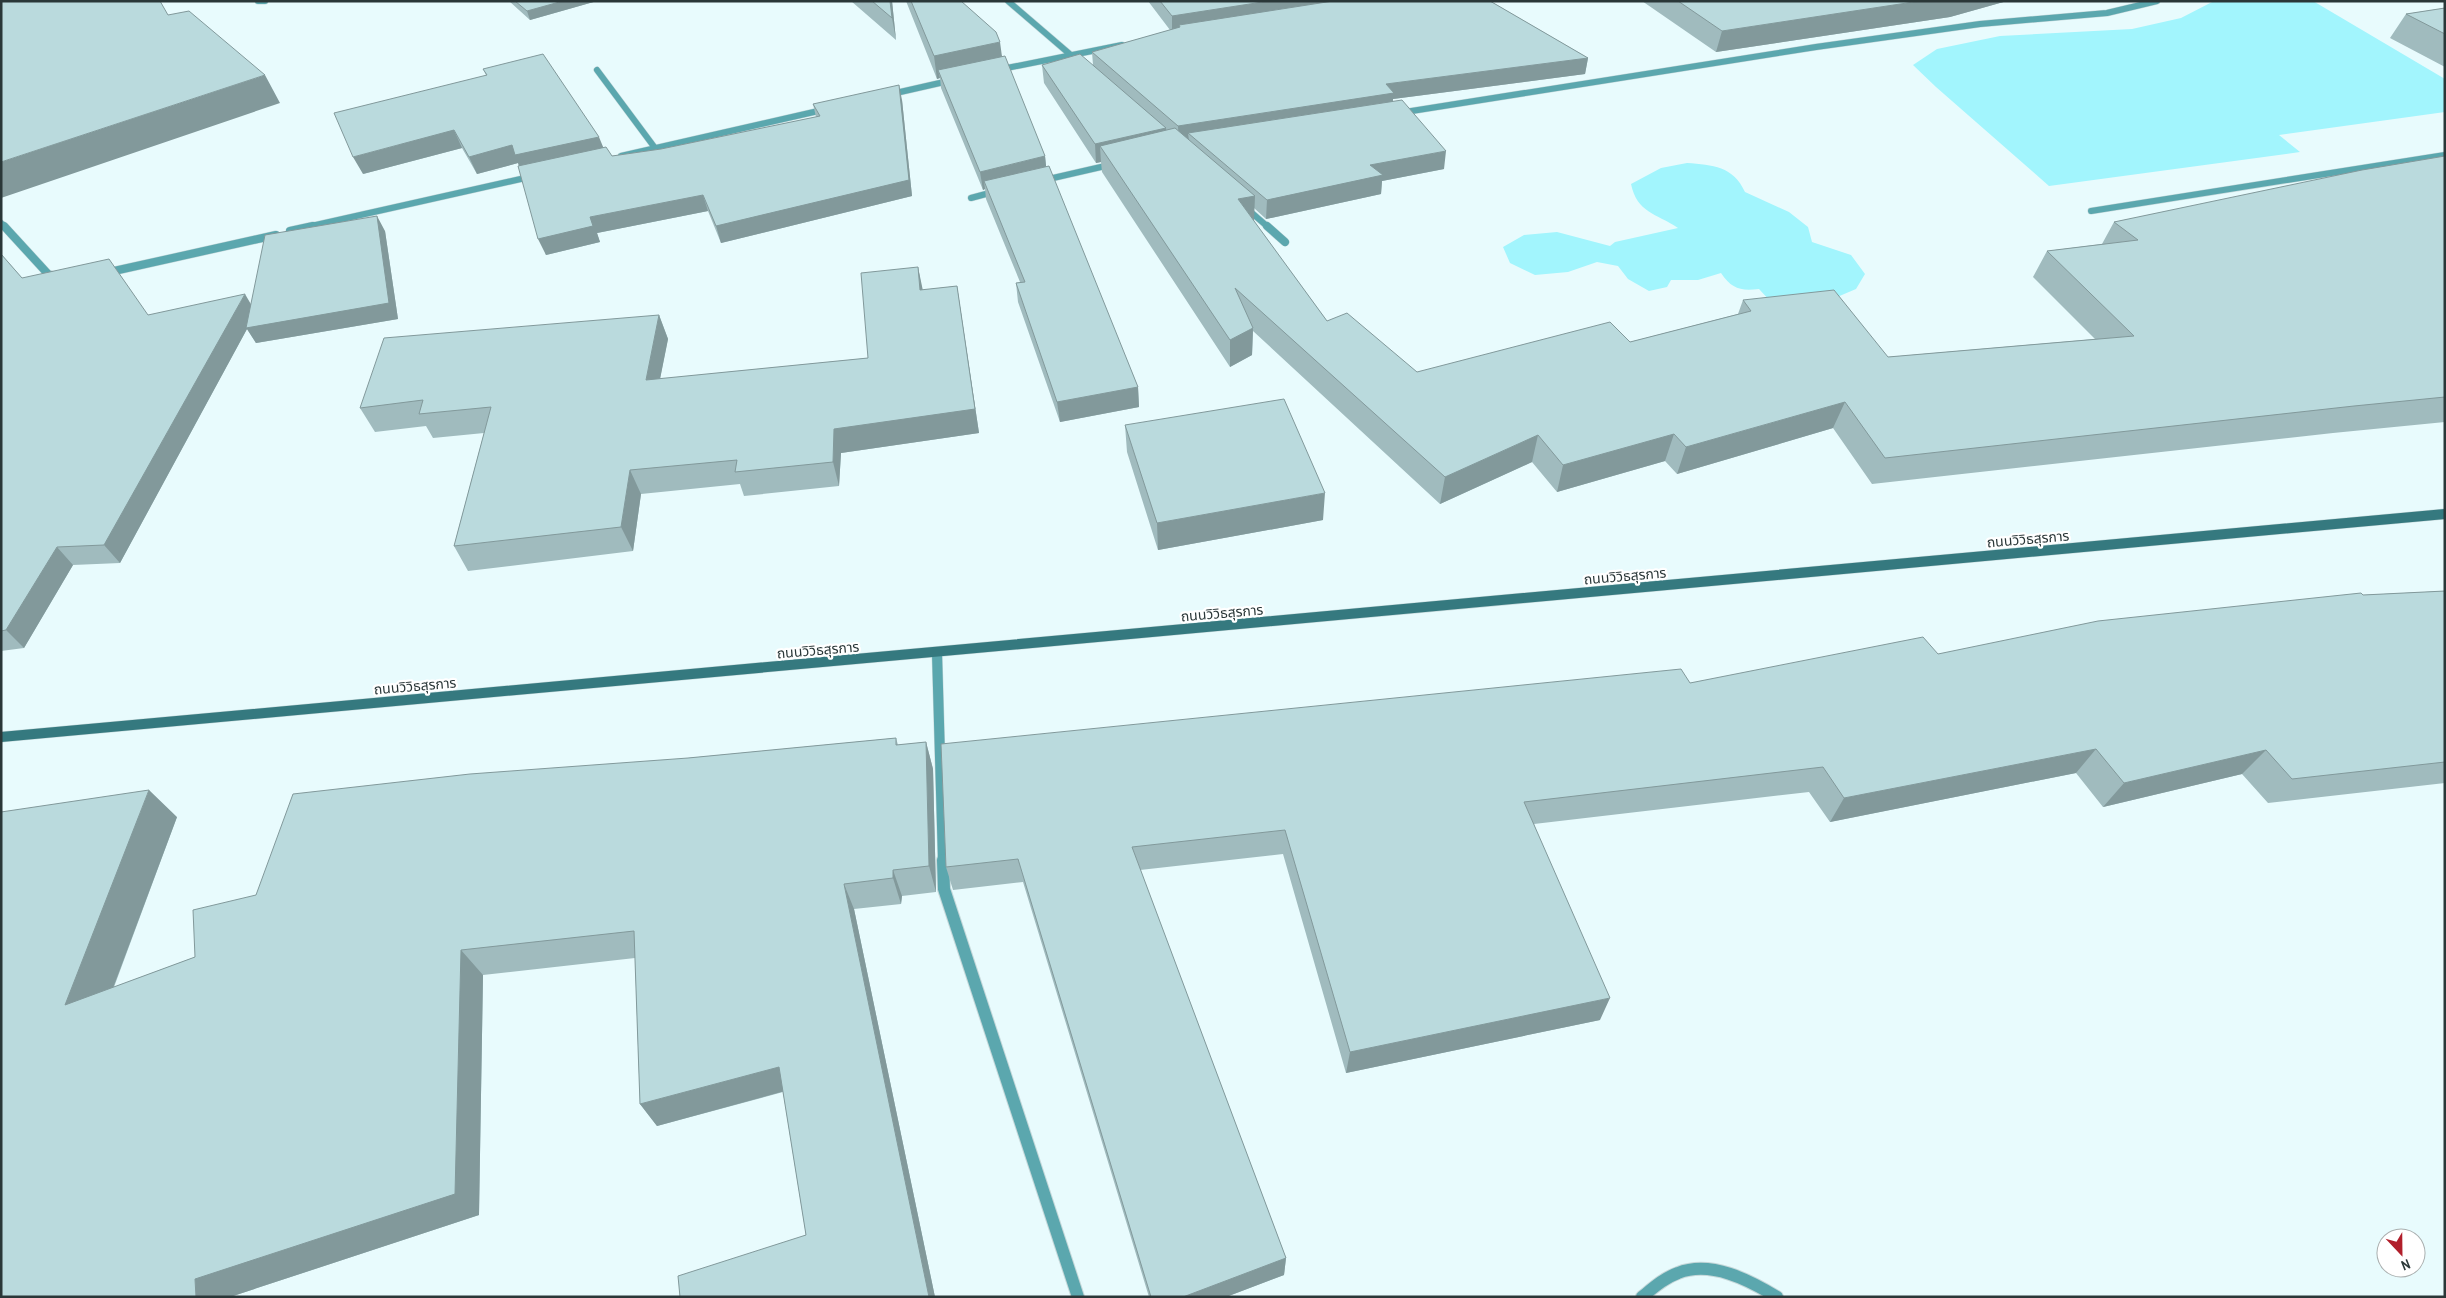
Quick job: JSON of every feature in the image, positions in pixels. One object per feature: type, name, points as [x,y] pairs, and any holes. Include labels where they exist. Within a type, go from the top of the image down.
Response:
[{"type":"main road","name":"ถนนวิวิธสุรการ","points":[[1,738],[2445,514]]},
{"type":"street","points":[[258,1],[265,1]]},
{"type":"street","points":[[1008,1],[1076,60]]},
{"type":"street","points":[[1396,113],[1957,26],[2089,17],[2130,10],[2156,1]]},
{"type":"street","points":[[992,71],[1069,54],[1128,44]]},
{"type":"street","points":[[597,70],[654,148]]},
{"type":"street","points":[[876,98],[963,78]]},
{"type":"street","points":[[616,157],[838,106]]},
{"type":"street","points":[[2091,210],[2445,154]]},
{"type":"street","points":[[1028,184],[1122,162]]},
{"type":"street","points":[[95,275],[538,175]]},
{"type":"street","points":[[971,198],[1009,189]]},
{"type":"street","points":[[1242,204],[1285,242]]},
{"type":"street","points":[[1,223],[48,274],[69,278]]},
{"type":"street","points":[[936,653],[944,889],[1078,1297]]},
{"type":"street","points":[[1642,1297],[1685,1271],[1717,1271],[1756,1284],[1777,1297]]},
{"type":"shaded area","points":[[2214,1],[2313,1],[2445,79],[2445,112],[2279,135],[2300,152],[2049,186],[1913,65],[1937,49],[2000,36],[2132,29],[2181,18]]},
{"type":"shaded area","points":[[1687,163],[1721,168],[1735,177],[1745,192],[1789,212],[1808,227],[1812,242],[1851,255],[1865,274],[1856,289],[1823,303],[1771,302],[1759,289],[1747,290],[1733,286],[1721,273],[1698,280],[1671,280],[1667,287],[1649,291],[1628,279],[1618,266],[1597,262],[1568,272],[1535,275],[1510,263],[1503,247],[1524,235],[1557,232],[1610,246],[1615,242],[1678,228],[1643,207],[1634,194],[1631,184],[1661,168]]},
{"type":"building","points":[[1,1],[160,1],[168,15],[189,11],[265,75],[1,162]]},
{"type":"building","points":[[515,1],[563,1],[527,11]]},
{"type":"building","points":[[872,1],[890,1],[892,18]]},
{"type":"building","points":[[911,1],[961,1],[996,32],[1000,42],[934,56]]},
{"type":"building","points":[[1160,1],[1269,1],[1172,16]]},
{"type":"building","points":[[1333,1],[1490,1],[1588,58],[1386,84],[1394,93],[1178,126],[1092,52],[1180,27],[1179,25]]},
{"type":"building","points":[[1678,1],[1920,1],[1722,31]]},
{"type":"building","points":[[2445,8],[2445,34],[2406,14]]},
{"type":"building","points":[[543,54],[599,137],[515,155],[512,145],[469,157],[454,130],[353,157],[334,113],[487,75],[483,69]]},
{"type":"building","points":[[1080,54],[1166,128],[1095,144],[1042,65]]},
{"type":"building","points":[[1005,56],[1045,156],[980,172],[938,70]]},
{"type":"building","points":[[899,85],[909,180],[716,226],[703,195],[590,217],[593,226],[538,239],[518,166],[606,147],[612,156],[661,149],[820,116],[813,104]]},
{"type":"building","points":[[1402,100],[1446,151],[1370,165],[1383,175],[1267,200],[1188,133]]},
{"type":"building","points":[[1175,128],[1255,196],[1238,199],[1327,321],[1347,313],[1417,372],[1610,322],[1630,342],[1751,311],[1743,300],[1834,290],[1888,357],[2134,336],[2047,251],[2138,240],[2114,222],[2362,170],[2445,156],[2445,397],[1885,458],[1845,402],[1686,447],[1674,434],[1563,465],[1538,435],[1445,477],[1235,288],[1253,328],[1230,340],[1100,146]]},
{"type":"building","points":[[1049,166],[1138,387],[1057,402],[1016,283],[1025,282],[984,181]]},
{"type":"building","points":[[377,216],[389,303],[246,328],[265,235]]},
{"type":"building","points":[[1,254],[22,278],[109,259],[148,315],[245,294],[104,545],[57,547],[6,630],[1,631]]},
{"type":"building","points":[[918,267],[920,290],[957,286],[975,409],[834,429],[833,462],[735,472],[737,460],[630,470],[621,527],[454,546],[491,407],[419,414],[423,400],[360,408],[384,338],[659,315],[646,380],[868,358],[861,273]]},
{"type":"building","points":[[1284,399],[1325,493],[1157,523],[1125,425]]},
{"type":"building","points":[[2445,591],[2445,762],[2292,779],[2266,750],[2124,783],[2096,749],[1844,798],[1823,767],[1524,802],[1610,998],[1350,1052],[1285,830],[1132,847],[1286,1258],[1183,1297],[1151,1297],[1018,859],[946,867],[941,744],[1681,669],[1690,683],[1923,637],[1938,654],[2098,621],[2361,593],[2363,595]]},
{"type":"building","points":[[896,738],[896,745],[926,742],[929,866],[893,870],[893,878],[844,884],[929,1297],[680,1297],[678,1276],[806,1235],[779,1067],[640,1104],[634,931],[461,950],[455,1194],[195,1279],[196,1297],[1,1297],[1,812],[149,790],[65,1005],[195,957],[193,910],[256,895],[293,794],[470,774],[688,758]]}]
